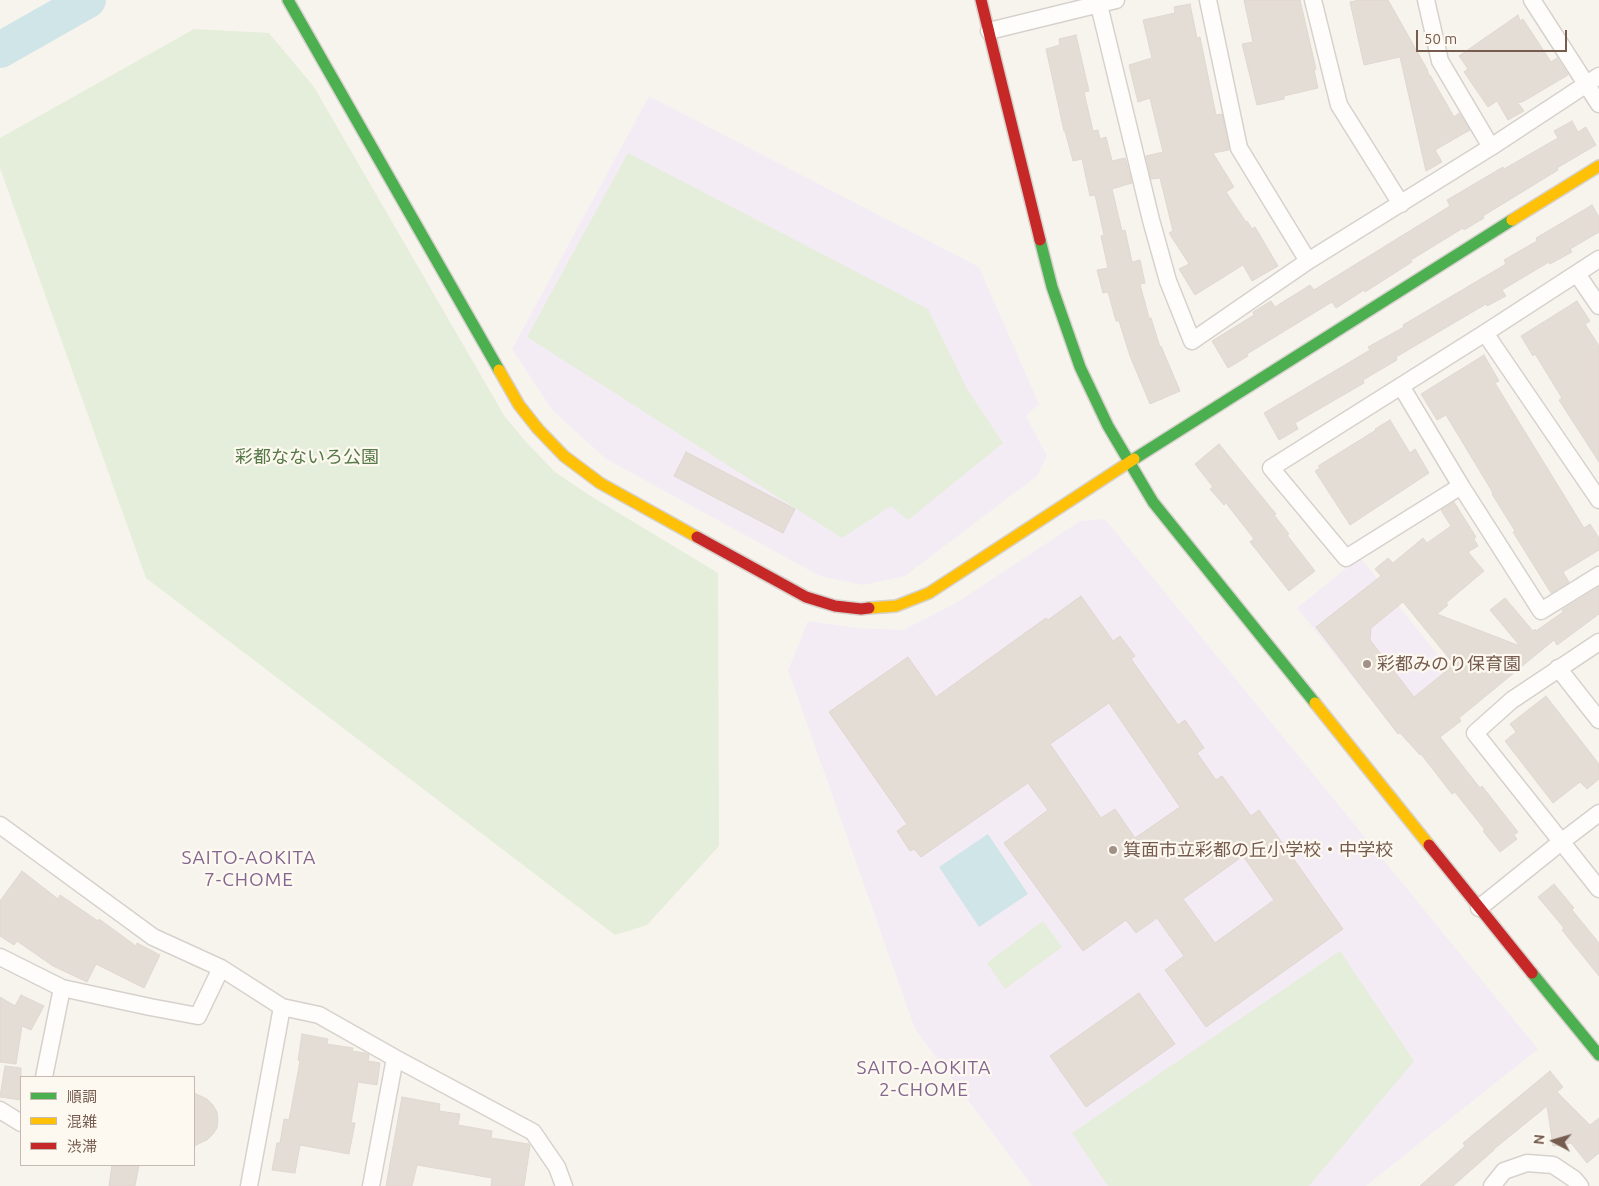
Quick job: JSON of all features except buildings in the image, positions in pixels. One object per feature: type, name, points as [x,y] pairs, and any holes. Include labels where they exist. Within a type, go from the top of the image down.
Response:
[{"type":"street","points":[[981,0],[1052,287],[1080,368],[1108,426],[1153,502],[1599,1055]]},
{"type":"street","points":[[989,31],[1116,0]]},
{"type":"street","points":[[1208,0],[1239,148],[1308,261]]},
{"type":"street","points":[[1312,0],[1339,105],[1401,204]]},
{"type":"street","points":[[1426,0],[1440,61],[1491,147]]},
{"type":"street","points":[[1532,0],[1593,80],[1599,104]]},
{"type":"street","points":[[288,2],[519,405],[538,429],[564,456],[600,483],[806,597],[835,606],[861,609],[896,606],[928,593],[1167,437],[1599,166]]},
{"type":"street","points":[[1099,4],[1151,220],[1168,281],[1192,341],[1308,261],[1491,147],[1593,80]]},
{"type":"street","points":[[1461,486],[1346,558],[1271,468],[1599,259]]},
{"type":"street","points":[[1577,274],[1599,306]]},
{"type":"street","points":[[1485,333],[1599,500]]},
{"type":"street","points":[[1401,386],[1461,486],[1541,611],[1599,575]]},
{"type":"street","points":[[1599,642],[1512,700],[1475,733],[1599,889]]},
{"type":"street","points":[[1558,668],[1599,720]]},
{"type":"street","points":[[1479,908],[1599,813]]},
{"type":"street","points":[[0,825],[153,937],[222,968],[282,1007],[319,1015],[533,1132],[557,1167],[564,1186]]},
{"type":"street","points":[[0,957],[62,988],[198,1016],[222,968]]},
{"type":"street","points":[[44,1076],[62,988]]},
{"type":"street","points":[[249,1186],[282,1007]]},
{"type":"street","points":[[371,1186],[395,1058]]},
{"type":"street","points":[[0,1110],[20,1122]]},
{"type":"street","points":[[1492,1186],[1504,1171],[1527,1164],[1552,1165],[1574,1179],[1580,1186]]},
{"type":"shaded area","points":[[649,96],[979,267],[1039,404],[1026,416],[1047,456],[1037,476],[905,576],[863,585],[820,576],[606,459],[552,410],[512,349]]},
{"type":"shaded area","name":"箕面市立彩都の丘小学校・中学校","points":[[1105,519],[1538,1049],[1366,1186],[1032,1186],[915,1029],[788,670],[808,621],[857,628],[903,630],[956,603],[1080,521]]},
{"type":"shaded area","points":[[1360,557],[1461,684],[1398,734],[1297,608]]},
{"type":"shaded area","points":[[988,834],[1028,894],[979,927],[939,867]]},
{"type":"green space","name":"彩都なないろ公園","points":[[194,29],[269,33],[314,87],[505,417],[555,472],[589,495],[718,573],[719,846],[647,925],[615,935],[146,578],[0,168],[0,138]]},
{"type":"green space","points":[[628,153],[928,309],[967,389],[1003,443],[908,520],[891,506],[842,538],[527,337]]},
{"type":"green space","points":[[1043,921],[1062,947],[1005,989],[987,963]]},
{"type":"green space","points":[[1340,951],[1414,1061],[1309,1186],[1108,1186],[1072,1133]]},
{"type":"waterway","points":[[0,50],[88,0]]},
{"type":"traffic: fast","points":[[288,0],[499,370]]},
{"type":"traffic: fast","points":[[1134,459],[1512,220]]},
{"type":"traffic: fast","points":[[1040,240],[1052,287],[1080,367],[1108,426],[1153,502],[1315,703]]},
{"type":"traffic: fast","points":[[1532,973],[1599,1055]]},
{"type":"traffic: slow","points":[[1512,220],[1599,166]]},
{"type":"traffic: slow","points":[[499,370],[519,405],[538,429],[564,456],[600,483],[697,537]]},
{"type":"traffic: slow","points":[[869,608],[896,606],[929,593],[1134,459]]},
{"type":"traffic: slow","points":[[1315,703],[1429,845]]},
{"type":"traffic: jam","points":[[981,0],[1040,240]]},
{"type":"traffic: jam","points":[[697,537],[806,597],[835,606],[869,608]]},
{"type":"traffic: jam","points":[[1429,845],[1532,973]]},
{"type":"place","name":"彩都みのり保育園","points":[[1367,664]]},
{"type":"place","name":"箕面市立彩都の丘小学校・中学校","points":[[1113,850]]},
{"type":"district","name":"SAITO-AOKITA 7-CHOME","points":[[249,869]]},
{"type":"district","name":"SAITO-AOKITA 2-CHOME","points":[[924,1079]]}]
